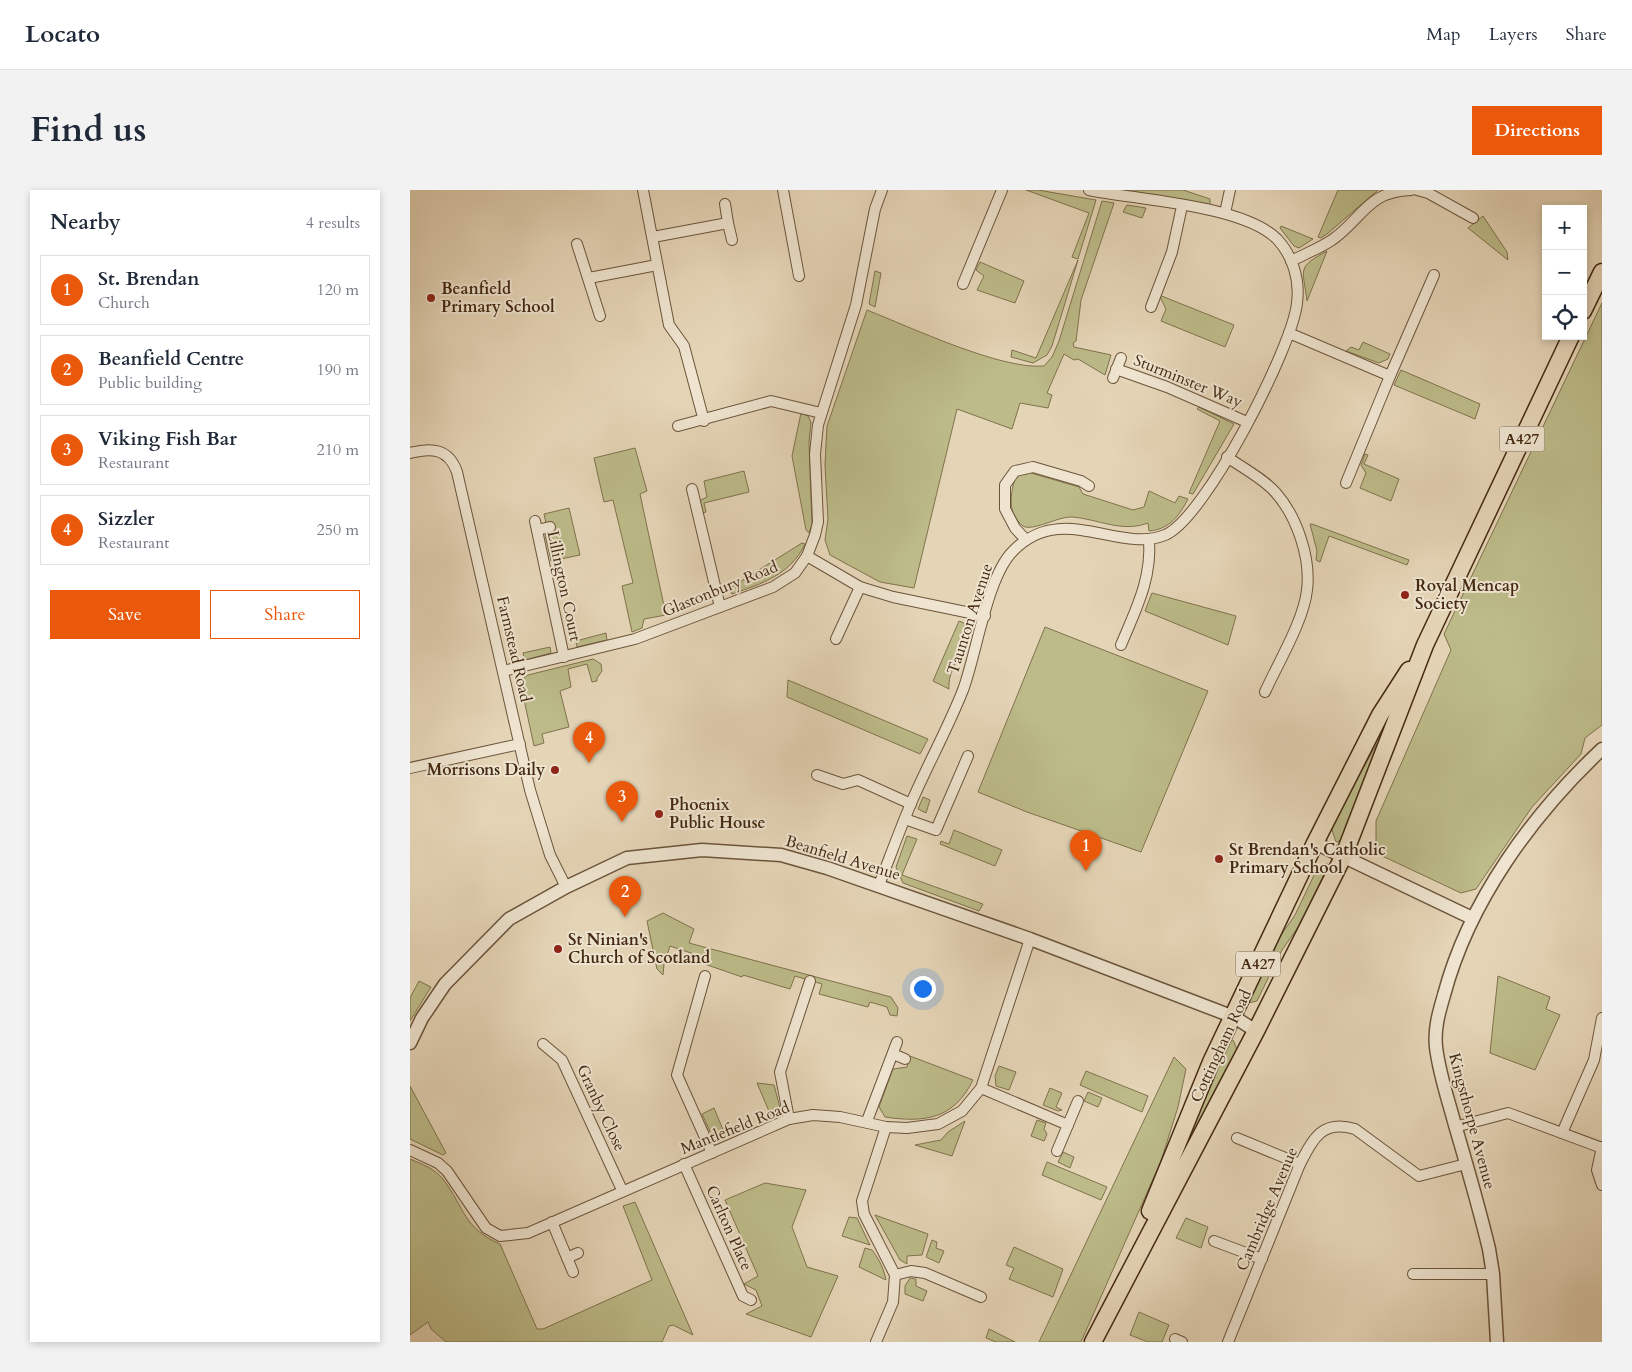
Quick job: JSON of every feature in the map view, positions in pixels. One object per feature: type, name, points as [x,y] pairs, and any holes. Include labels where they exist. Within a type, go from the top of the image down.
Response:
[{"type":"highway","points":[[1587,303],[1602,272]]},
{"type":"highway","name":"Cottingham Road","points":[[1093,1342],[1256,1030],[1344,855],[1425,645],[1569,340]]},
{"type":"highway","name":"Cottingham Road","points":[[1116,1296],[1211,1062],[1315,843],[1380,715],[1425,645]]},
{"type":"street","points":[[643,190],[669,325],[684,346],[704,421]]},
{"type":"street","points":[[783,190],[798,271],[808,264]]},
{"type":"street","name":"Glastonbury Road","points":[[503,671],[635,639],[720,607],[786,581],[807,556],[813,546],[818,522],[815,454],[821,413],[856,305],[875,210],[882,190]]},
{"type":"street","points":[[963,284],[1002,190]]},
{"type":"street","points":[[1089,190],[1224,213],[1251,221],[1266,229],[1286,251],[1291,261],[1298,290],[1297,304],[1289,334],[1247,422],[1201,501],[1185,520],[1165,535],[1149,539],[1150,564],[1145,589],[1121,645]]},
{"type":"street","points":[[1224,213],[1230,190]]},
{"type":"street","points":[[1291,261],[1333,239],[1380,196],[1390,192],[1411,190]]},
{"type":"street","points":[[1416,190],[1428,192],[1473,218]]},
{"type":"street","points":[[724,204],[732,240]]},
{"type":"street","points":[[1151,307],[1172,252],[1182,206]]},
{"type":"street","points":[[653,237],[728,223]]},
{"type":"street","points":[[576,244],[589,278],[600,316]]},
{"type":"street","points":[[589,278],[657,265]]},
{"type":"street","points":[[1346,483],[1434,275]]},
{"type":"street","points":[[1289,334],[1390,376]]},
{"type":"street","name":"Sturminster Way","points":[[1120,358],[1114,373],[1167,387],[1247,422]]},
{"type":"street","points":[[678,426],[704,421],[772,401],[821,413]]},
{"type":"street","name":"Farmstead Road","points":[[410,453],[422,450],[438,450],[449,456],[454,464],[539,821],[550,855],[566,887]]},
{"type":"street","points":[[1227,457],[1277,494],[1296,528],[1306,566],[1307,589],[1302,610],[1265,692]]},
{"type":"street","points":[[1026,540],[1010,521],[1005,509],[1003,497],[1009,476],[1015,471],[1032,467],[1081,481],[1089,486]]},
{"type":"street","points":[[692,489],[720,607]]},
{"type":"street","name":"Lillington Court","points":[[550,527],[536,525],[564,657]]},
{"type":"street","name":"Taunton Avenue","points":[[879,885],[911,804],[962,692],[993,588],[1004,562],[1026,540],[1048,532],[1078,528],[1149,539]]},
{"type":"street","points":[[807,556],[860,587],[893,597],[985,616]]},
{"type":"street","points":[[836,639],[860,587]]},
{"type":"street","points":[[410,768],[520,744]]},
{"type":"street","name":"Kingsthorpe Avenue","points":[[1496,1342],[1493,1274],[1480,1211],[1455,1127],[1436,1046],[1436,1022],[1449,976],[1472,918],[1521,841],[1571,778],[1602,749]]},
{"type":"street","points":[[905,819],[936,830],[968,756]]},
{"type":"street","points":[[818,775],[843,784],[858,780],[911,804]]},
{"type":"street","points":[[1315,843],[1344,855],[1411,890],[1472,918]]},
{"type":"street","name":"Beanfield Avenue","points":[[410,1043],[422,1018],[445,984],[507,921],[566,887],[628,858],[717,849],[780,855],[879,885],[1030,939],[1234,1017],[1256,1030]]},
{"type":"street","name":"Mantlefield Road","points":[[410,1150],[438,1163],[447,1170],[486,1228],[500,1236],[528,1233],[622,1190],[789,1119],[813,1115],[867,1122],[886,1127],[907,1128],[938,1124],[962,1111],[981,1088],[1030,939]]},
{"type":"street","points":[[705,976],[677,1075],[712,1153]]},
{"type":"street","points":[[789,1119],[780,1072],[810,981]]},
{"type":"street","points":[[1562,1133],[1594,1060],[1602,1018]]},
{"type":"street","points":[[867,1122],[897,1042]]},
{"type":"street","name":"Granby Close","points":[[544,1044],[562,1060],[622,1190]]},
{"type":"street","points":[[892,1054],[905,1059]]},
{"type":"street","points":[[981,1088],[1068,1125]]},
{"type":"street","points":[[1058,1151],[1078,1100]]},
{"type":"street","points":[[1455,1127],[1508,1113],[1602,1148],[1597,1170],[1602,1184]]},
{"type":"street","name":"Cambridge Avenue","points":[[1228,1342],[1300,1164],[1314,1138],[1331,1126],[1342,1125],[1355,1128],[1419,1176],[1466,1164]]},
{"type":"street","points":[[876,1342],[893,1302],[895,1276],[864,1214],[862,1201],[886,1127]]},
{"type":"street","points":[[1238,1138],[1300,1164]]},
{"type":"street","name":"Carlton Place","points":[[684,1164],[743,1296],[752,1300]]},
{"type":"street","points":[[552,1222],[572,1272]]},
{"type":"street","points":[[1214,1241],[1262,1259]]},
{"type":"street","points":[[567,1258],[578,1253]]},
{"type":"street","points":[[895,1276],[911,1271],[925,1272],[981,1297]]},
{"type":"street","points":[[1414,1274],[1493,1274]]},
{"type":"shaded area","points":[[1026,190],[1038,190],[1096,200],[1078,259],[1072,257],[1089,213]]},
{"type":"shaded area","points":[[1123,190],[1183,190],[1210,199],[1210,205]]},
{"type":"shaded area","points":[[1338,190],[1378,190],[1327,234],[1321,238],[1318,237]]},
{"type":"shaded area","points":[[1102,201],[1114,203],[1081,300],[1076,341],[1073,343],[1074,347],[1111,355],[1105,375],[1078,359],[1074,360],[1064,354],[1047,393],[1052,395],[1048,408],[1020,403],[1012,429],[957,409],[914,588],[880,582],[830,555],[825,540],[828,519],[825,465],[827,426],[867,310],[980,355],[1026,365],[1044,366],[1052,357],[1059,341]]},
{"type":"shaded area","points":[[1127,205],[1146,208],[1142,218],[1123,212]]},
{"type":"shaded area","points":[[1483,216],[1507,252],[1508,260],[1468,228]]},
{"type":"shaded area","points":[[1281,226],[1313,239],[1299,248],[1294,246],[1280,228]]},
{"type":"shaded area","points":[[1327,251],[1307,301],[1304,270],[1310,261]]},
{"type":"shaded area","points":[[1078,260],[1052,346],[1047,355],[1033,363],[1011,357],[1012,350],[1036,358]]},
{"type":"shaded area","points":[[980,262],[1024,281],[1015,303],[977,290],[984,276],[976,270]]},
{"type":"shaded area","points":[[875,271],[881,273],[875,307],[869,304]]},
{"type":"shaded area","points":[[1159,295],[1234,325],[1225,347],[1161,321],[1166,309]]},
{"type":"shaded area","points":[[1602,303],[1602,725],[1585,738],[1581,754],[1532,807],[1476,889],[1461,893],[1378,854],[1376,851],[1376,821],[1451,650],[1444,634],[1584,340],[1587,340],[1587,334]]},
{"type":"shaded area","points":[[1363,342],[1390,354],[1388,359],[1379,363],[1346,351],[1351,347],[1359,350]]},
{"type":"shaded area","points":[[1401,370],[1480,404],[1475,419],[1394,385]]},
{"type":"shaded area","points":[[1199,407],[1234,424],[1193,494],[1189,493],[1220,421],[1197,409]]},
{"type":"shaded area","points":[[801,413],[808,416],[811,422],[809,442],[812,524],[809,533],[806,530],[792,456]]},
{"type":"shaded area","points":[[635,448],[647,491],[640,494],[666,615],[644,619],[642,628],[632,632],[622,586],[633,583],[613,500],[604,502],[594,458]]},
{"type":"shaded area","points":[[1365,454],[1368,455],[1364,464],[1399,479],[1391,501],[1360,488],[1366,473],[1361,465]]},
{"type":"shaded area","points":[[744,471],[749,492],[704,503],[706,512],[701,514],[699,501],[707,497],[704,481]]},
{"type":"shaded area","points":[[1031,473],[1079,487],[1083,494],[1133,510],[1144,507],[1149,491],[1175,503],[1179,496],[1188,499],[1173,521],[1163,528],[1156,530],[1149,531],[1148,523],[1129,527],[1072,517],[1039,526],[1027,527],[1023,526],[1014,516],[1011,496],[1016,476]]},
{"type":"shaded area","points":[[569,508],[580,555],[551,561],[545,535],[551,531],[551,522],[546,523],[544,514]]},
{"type":"shaded area","points":[[1310,524],[1409,560],[1407,565],[1329,536],[1320,562],[1316,560],[1317,551]]},
{"type":"shaded area","points":[[802,543],[805,544],[799,554],[784,570],[765,582],[732,594],[730,588]]},
{"type":"shaded area","points":[[1152,593],[1236,616],[1228,645],[1145,611]]},
{"type":"shaded area","points":[[959,621],[964,623],[969,635],[953,668],[949,689],[933,681]]},
{"type":"shaded area","points":[[1045,627],[1208,691],[1141,852],[1027,812],[978,792]]},
{"type":"shaded area","points":[[606,633],[607,640],[577,647],[576,641]]},
{"type":"shaded area","points":[[550,647],[551,653],[525,660],[523,653]]},
{"type":"shaded area","points":[[593,659],[601,664],[602,671],[597,681],[592,682],[587,664],[568,669],[571,687],[560,691],[569,727],[542,734],[544,743],[534,746],[520,681],[528,675]]},
{"type":"shaded area","points":[[788,680],[928,739],[920,754],[787,697]]},
{"type":"shaded area","points":[[1385,729],[1351,820],[1340,841],[1336,842],[1332,830],[1334,821]]},
{"type":"shaded area","points":[[923,797],[930,800],[926,813],[918,809]]},
{"type":"shaded area","points":[[954,830],[1002,850],[995,866],[940,844],[941,841],[949,844]]},
{"type":"shaded area","points":[[907,836],[917,839],[902,875],[983,904],[979,911],[903,883],[896,867]]},
{"type":"shaded area","points":[[1323,864],[1328,864],[1328,866],[1301,923],[1282,950],[1257,1001],[1248,1003],[1277,941],[1295,915],[1316,871]]},
{"type":"shaded area","points":[[663,913],[694,929],[689,943],[891,997],[898,1008],[897,1016],[890,1015],[887,1007],[870,1002],[868,1007],[819,994],[822,984],[795,976],[790,989],[743,975],[742,977],[696,961],[697,955],[670,946],[664,964],[663,975],[657,969],[647,921]]},
{"type":"shaded area","points":[[1498,976],[1550,997],[1546,1009],[1560,1015],[1535,1070],[1490,1053]]},
{"type":"shaded area","points":[[419,981],[431,987],[410,1021],[410,998]]},
{"type":"shaded area","points":[[1230,1040],[1233,1040],[1238,1052],[1164,1195],[1189,1129]]},
{"type":"shaded area","points":[[910,1056],[973,1080],[957,1103],[937,1115],[913,1119],[885,1117],[879,1107],[893,1069],[907,1067]]},
{"type":"shaded area","points":[[1174,1057],[1186,1069],[1178,1107],[1161,1161],[1081,1342],[1039,1342]]},
{"type":"shaded area","points":[[999,1066],[1016,1072],[1009,1090],[996,1086],[995,1076]]},
{"type":"shaded area","points":[[1086,1071],[1148,1096],[1142,1112],[1080,1085]]},
{"type":"shaded area","points":[[757,1083],[774,1085],[780,1108],[771,1116]]},
{"type":"shaded area","points":[[410,1086],[446,1153],[443,1155],[410,1139]]},
{"type":"shaded area","points":[[1050,1088],[1062,1093],[1056,1107],[1062,1110],[1058,1111],[1043,1105]]},
{"type":"shaded area","points":[[1088,1092],[1102,1098],[1098,1107],[1084,1101]]},
{"type":"shaded area","points":[[714,1108],[726,1137],[714,1140],[702,1114]]},
{"type":"shaded area","points":[[1037,1120],[1046,1123],[1044,1129],[1047,1134],[1044,1141],[1031,1136]]},
{"type":"shaded area","points":[[965,1121],[952,1156],[915,1145],[941,1140],[948,1132]]},
{"type":"shaded area","points":[[1063,1152],[1074,1157],[1070,1168],[1058,1162]]},
{"type":"shaded area","points":[[410,1159],[440,1175],[472,1224],[488,1238],[500,1244],[537,1329],[543,1329],[652,1280],[623,1206],[635,1202],[693,1335],[673,1325],[669,1326],[662,1342],[446,1342],[431,1329],[428,1322],[410,1335]]},
{"type":"shaded area","points":[[1047,1162],[1107,1187],[1101,1200],[1042,1175]]},
{"type":"shaded area","points":[[765,1183],[806,1190],[792,1227],[807,1267],[838,1276],[811,1337],[746,1314],[762,1306],[756,1290],[744,1284],[758,1276],[725,1200]]},
{"type":"shaded area","points":[[875,1215],[928,1234],[922,1255],[907,1256],[907,1264],[900,1260]]},
{"type":"shaded area","points":[[849,1217],[857,1218],[870,1245],[842,1236]]},
{"type":"shaded area","points":[[1186,1218],[1208,1227],[1201,1248],[1176,1238]]},
{"type":"shaded area","points":[[932,1240],[937,1242],[936,1248],[944,1251],[939,1263],[926,1257]]},
{"type":"shaded area","points":[[1014,1247],[1063,1269],[1053,1297],[1009,1279],[1014,1268],[1006,1265]]},
{"type":"shaded area","points":[[865,1248],[872,1250],[877,1257],[883,1268],[886,1280],[859,1267]]},
{"type":"shaded area","points":[[910,1278],[916,1279],[916,1286],[927,1291],[923,1301],[905,1294],[905,1286]]},
{"type":"shaded area","points":[[1139,1312],[1169,1325],[1162,1342],[1148,1342],[1130,1335]]},
{"type":"shaded area","points":[[989,1329],[1015,1342],[996,1342],[986,1338]]},
{"type":"place","name":"Beanfield Primary School","points":[[431,298]]},
{"type":"place","name":"Royal Mencap Society","points":[[1405,595]]},
{"type":"place","name":"Sizzler","points":[[589,763]]},
{"type":"place","name":"Morrisons Daily","points":[[555,770]]},
{"type":"place","name":"Phoenix Public House","points":[[659,814]]},
{"type":"place","name":"Viking Fish Bar","points":[[622,822]]},
{"type":"place","name":"St Brendan's Catholic Primary School","points":[[1219,859]]},
{"type":"place","name":"St. Brendan","points":[[1086,871]]},
{"type":"place","name":"Beanfield Centre","points":[[625,917]]},
{"type":"place","name":"St Ninian's Church of Scotland","points":[[558,949]]}]
